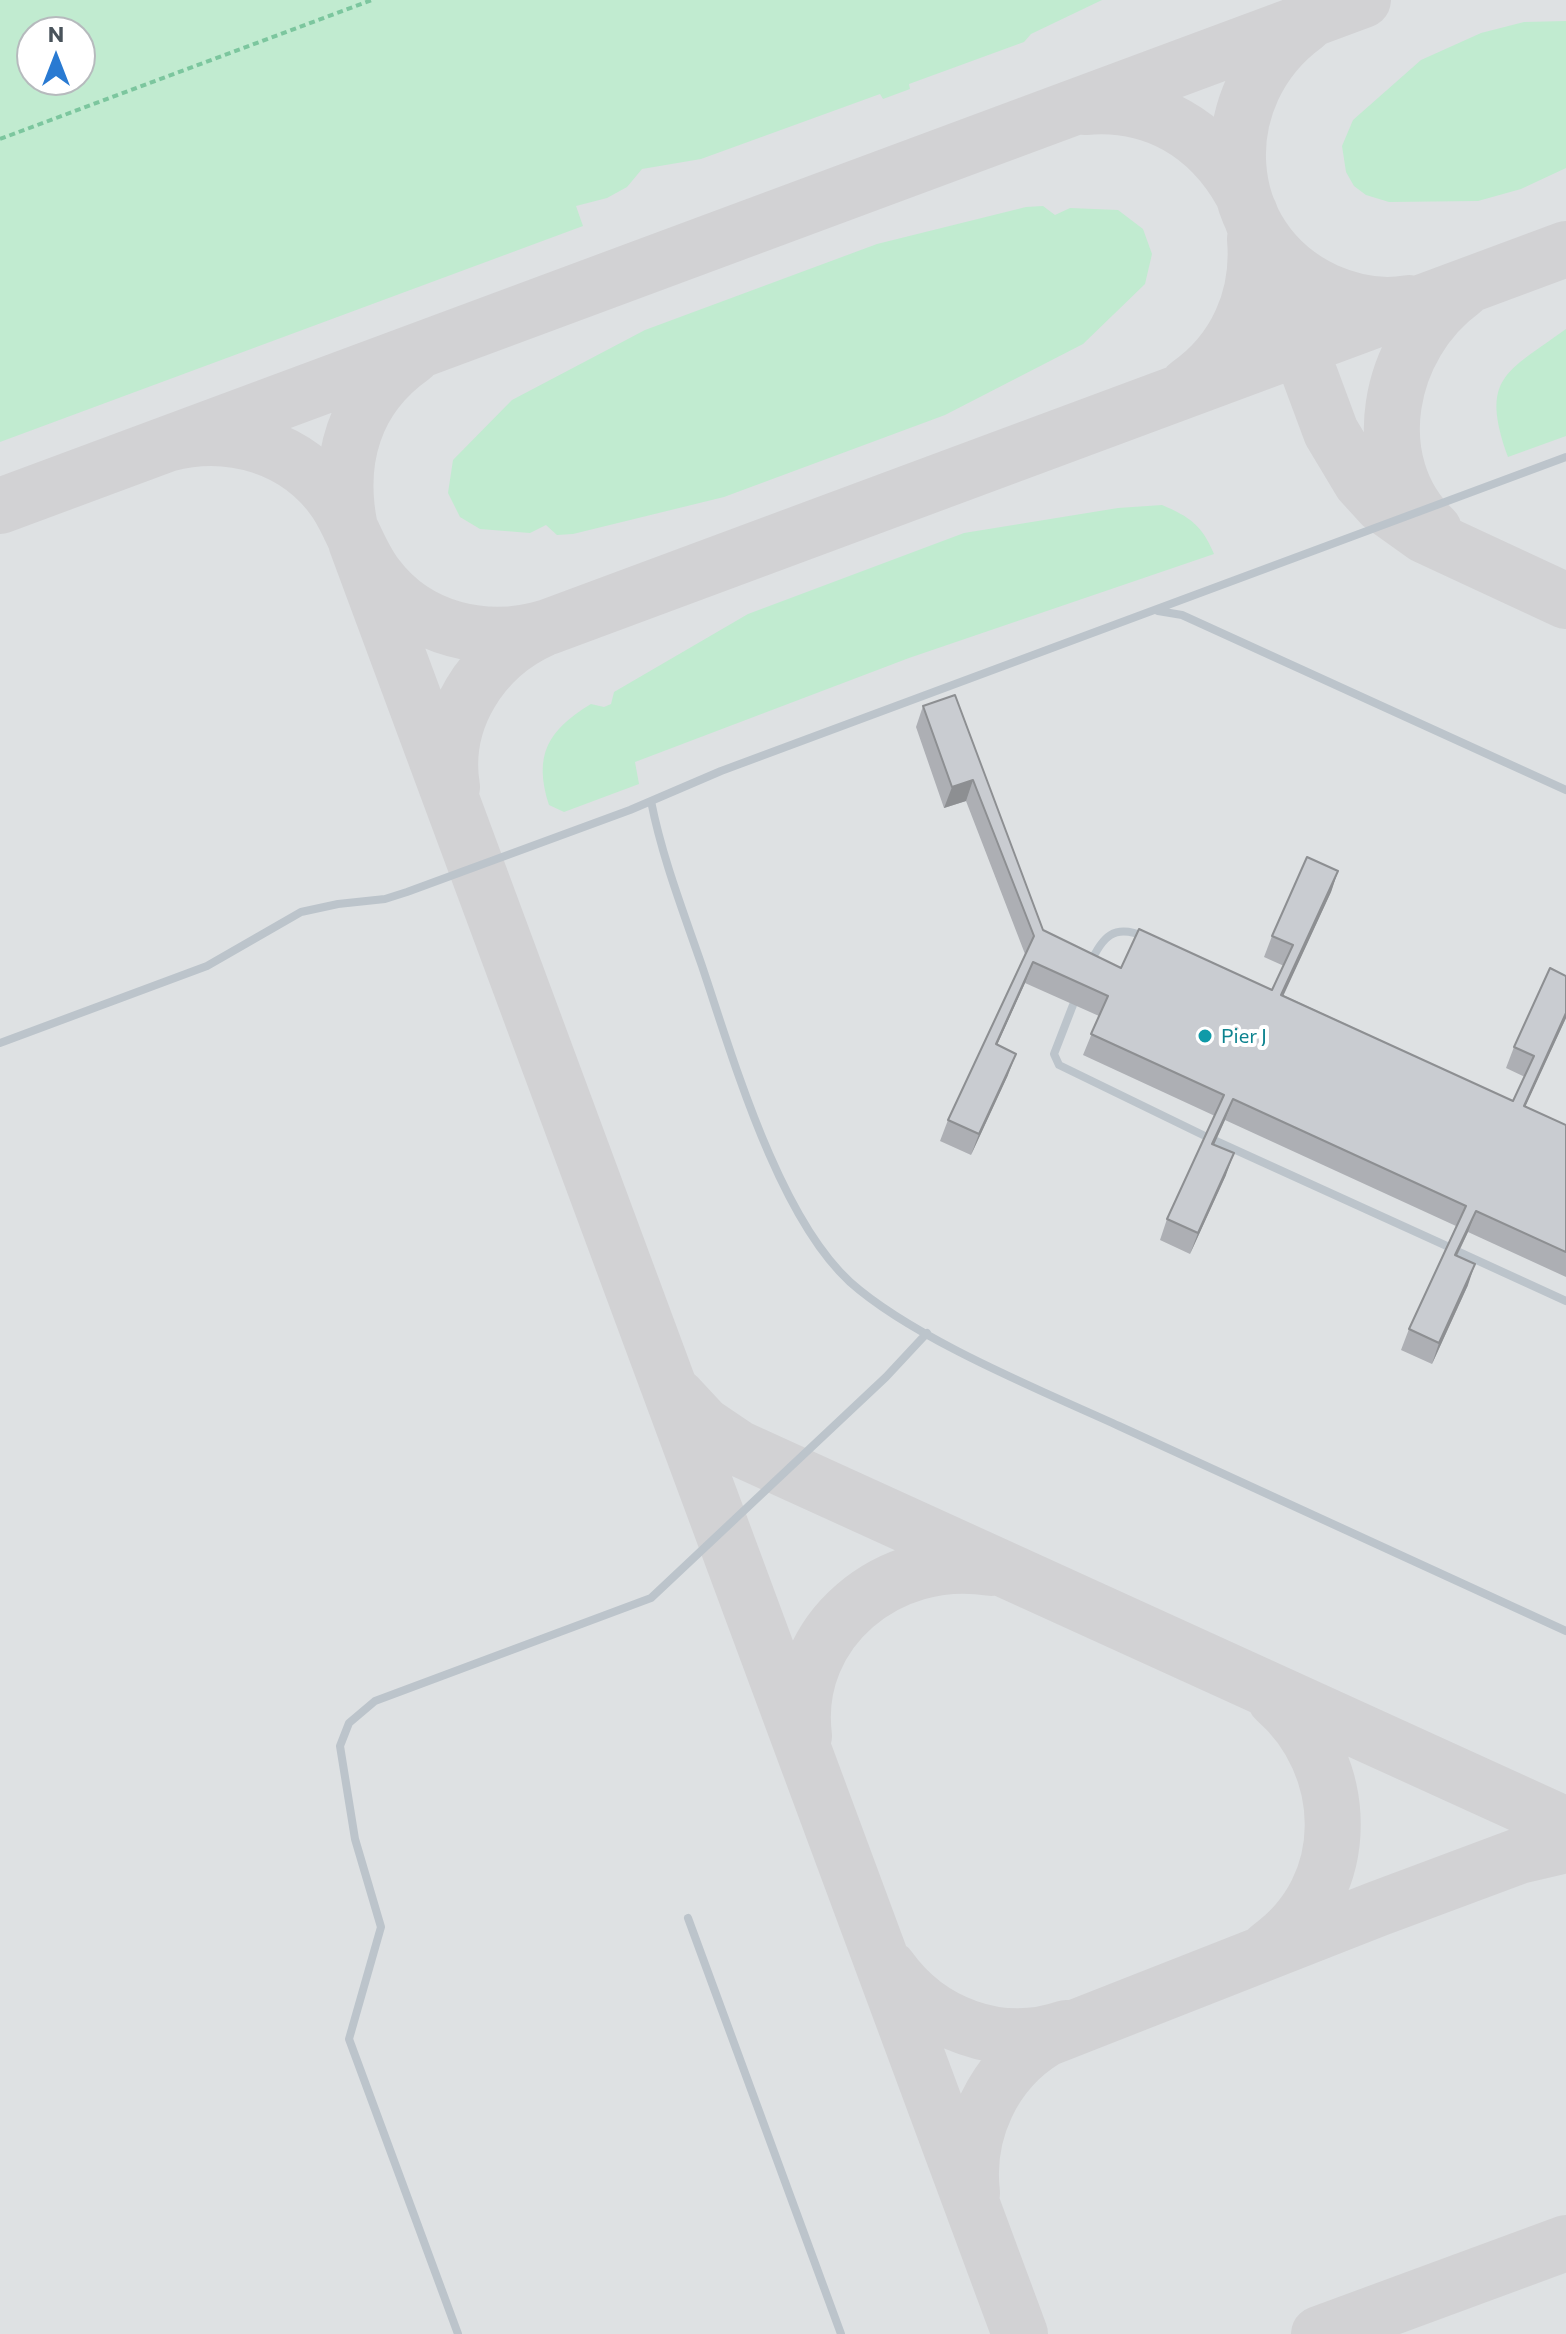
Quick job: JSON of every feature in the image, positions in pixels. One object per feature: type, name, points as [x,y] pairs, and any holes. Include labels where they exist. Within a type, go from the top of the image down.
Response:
[{"type":"lane","points":[[0,1043],[207,966],[301,912],[385,899],[1566,457]]},
{"type":"lane","points":[[1145,613],[1160,611],[1182,615],[1566,790]]},
{"type":"lane","points":[[651,801],[659,839],[755,1114],[793,1202],[823,1250],[850,1281],[927,1333],[1081,1409],[1566,1631]]},
{"type":"lane","points":[[1084,975],[1101,941],[1110,932],[1121,929],[1150,939]]},
{"type":"lane","points":[[1073,1005],[1054,1054],[1059,1065],[1211,1139],[1449,1247]]},
{"type":"lane","points":[[1459,1252],[1566,1301]]},
{"type":"lane","points":[[458,2334],[349,2039],[381,1927],[355,1839],[340,1762],[343,1735],[358,1712],[375,1701],[651,1598],[886,1377],[927,1333]]},
{"type":"lane","points":[[688,1918],[841,2334]]},
{"type":"path","points":[[0,139],[372,0]]},
{"type":"shaded area","points":[[0,0],[1566,0],[1566,2334],[0,2334]]},
{"type":"green space","points":[[0,0],[1102,0],[1031,34],[1024,42],[909,84],[910,89],[883,99],[880,94],[701,159],[642,169],[627,187],[607,198],[576,206],[583,226],[0,442]]},
{"type":"green space","points":[[1566,21],[1566,168],[1521,189],[1478,201],[1389,202],[1366,195],[1354,186],[1346,172],[1342,146],[1353,120],[1421,60],[1481,33],[1524,22]]},
{"type":"green space","points":[[1043,206],[1055,215],[1070,208],[1118,210],[1143,229],[1152,254],[1145,284],[1083,344],[945,415],[724,497],[573,534],[557,535],[546,525],[530,533],[480,529],[460,517],[448,493],[453,460],[512,400],[645,330],[877,244],[1026,207]]},
{"type":"green space","points":[[1566,329],[1566,436],[1508,457],[1500,431],[1498,393],[1513,368]]},
{"type":"green space","points":[[1162,505],[1194,523],[1214,554],[909,658],[635,762],[639,784],[564,812],[549,805],[544,787],[544,758],[555,734],[564,724],[591,704],[604,707],[611,704],[614,692],[748,614],[964,533],[1118,508]]},
{"type":"building","name":"Pier J","points":[[955,695],[1043,930],[1121,968],[1139,929],[1272,990],[1293,945],[1272,936],[1307,857],[1338,871],[1281,995],[1513,1101],[1534,1056],[1514,1047],[1550,968],[1566,976],[1566,1013],[1524,1106],[1566,1125],[1566,1252],[1476,1211],[1455,1255],[1475,1264],[1439,1343],[1409,1329],[1466,1206],[1233,1099],[1212,1144],[1234,1153],[1198,1233],[1167,1219],[1224,1095],[1091,1034],[1108,996],[1033,962],[996,1044],[1016,1054],[979,1134],[948,1120],[1034,936],[973,780],[952,787],[923,706]]},
{"type":"taxiway","points":[[0,506],[1363,0]]},
{"type":"taxiway","points":[[1305,25],[1274,54],[1253,88],[1241,126],[1238,165],[1246,203],[1263,238],[1289,268],[1326,291],[1366,303],[1409,303]]},
{"type":"taxiway","points":[[1085,107],[1134,110],[1177,126],[1213,154],[1242,193]]},
{"type":"taxiway","points":[[1249,211],[1331,432],[1361,482],[1382,505],[1424,535],[1566,601]]},
{"type":"taxiway","points":[[1188,385],[1219,356],[1232,340],[1241,321],[1253,282],[1255,239]]},
{"type":"taxiway","points":[[167,444],[191,439],[238,440],[282,455],[302,467],[336,502],[377,577],[412,610],[432,621],[477,634],[524,632],[548,627],[1566,249]]},
{"type":"taxiway","points":[[1434,530],[1412,502],[1398,472],[1392,439],[1394,405],[1402,372],[1416,342],[1437,314],[1462,291]]},
{"type":"taxiway","points":[[350,528],[346,478],[354,432],[376,391],[412,357]]},
{"type":"taxiway","points":[[356,542],[1020,2334]]},
{"type":"taxiway","points":[[452,787],[450,762],[453,738],[470,693],[484,673],[502,656],[543,629]]},
{"type":"taxiway","points":[[677,1396],[704,1425],[738,1448],[1566,1825]]},
{"type":"taxiway","points":[[804,1736],[804,1698],[814,1663],[831,1632],[855,1606],[884,1586],[917,1572],[953,1566],[991,1568]]},
{"type":"taxiway","points":[[1269,1948],[1297,1922],[1317,1893],[1329,1860],[1333,1825],[1329,1791],[1318,1757],[1300,1726],[1275,1699]]},
{"type":"taxiway","points":[[972,2193],[973,2148],[986,2105],[1011,2068],[1046,2039],[1519,1856],[1566,1845]]},
{"type":"taxiway","points":[[889,1968],[905,1988],[924,2004],[968,2028],[1016,2036],[1066,2028]]},
{"type":"taxiway","points":[[1319,2334],[1566,2243]]},
{"type":"place","name":"Pier J","points":[[1205,1036]]}]
